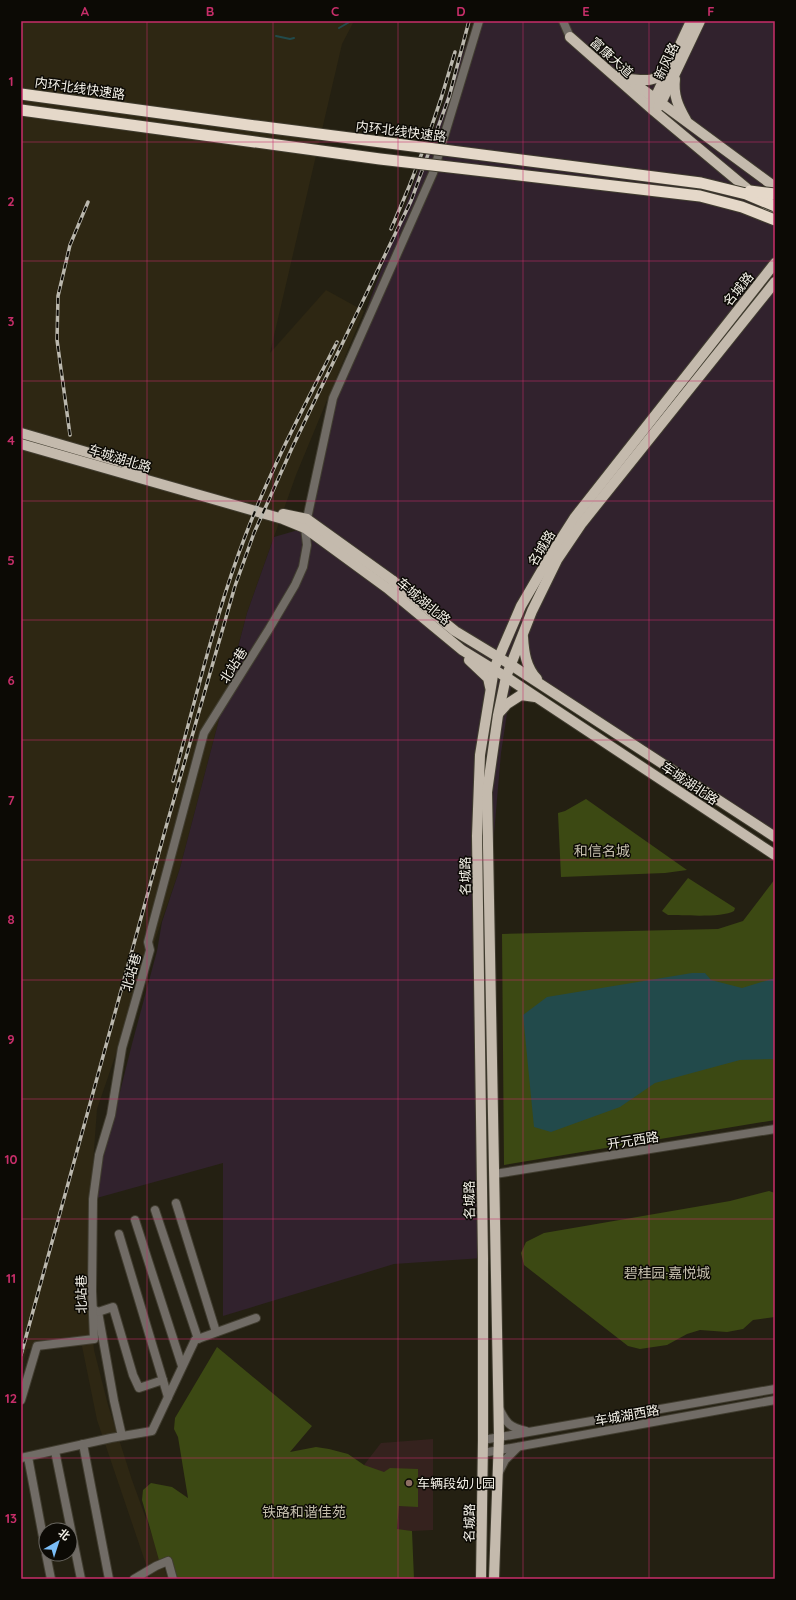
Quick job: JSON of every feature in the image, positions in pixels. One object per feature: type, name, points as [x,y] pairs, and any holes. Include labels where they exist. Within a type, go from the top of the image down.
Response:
[{"type":"highway","name":"内环北线快速路","points":[[21,94],[256,126],[701,183],[746,194],[775,206]]},
{"type":"highway","points":[[21,110],[380,159],[700,196],[742,207],[775,220]]},
{"type":"highway","points":[[722,188],[775,194]]},
{"type":"main road","name":"新风路","points":[[673,68],[691,21]]},
{"type":"main road","name":"新风路","points":[[654,105],[700,21]]},
{"type":"main road","name":"富康大道","points":[[570,37],[628,79],[654,105],[688,123],[775,188]]},
{"type":"main road","name":"富康大道","points":[[570,37],[654,105],[775,212]]},
{"type":"main road","points":[[628,79],[652,80],[660,77],[673,68]]},
{"type":"main road","points":[[673,68],[674,90],[677,105],[688,123]]},
{"type":"main road","name":"名城路","points":[[480,1579],[483,1452],[483,1258],[477,836],[480,755],[494,669],[498,657],[525,599],[575,517],[775,263]]},
{"type":"main road","name":"名城路","points":[[494,1579],[499,1450],[499,1406],[487,792],[498,715],[506,677],[532,611],[557,560],[582,523],[775,282]]},
{"type":"main road","name":"车城湖北路","points":[[21,433],[124,463],[143,475],[283,514],[306,523],[392,580],[455,631],[544,686],[775,837]]},
{"type":"main road","name":"车城湖北路","points":[[21,444],[283,519],[306,523],[388,588],[462,650],[494,669],[775,855]]},
{"type":"main road","points":[[388,588],[389,595],[479,668],[488,678],[491,689]]},
{"type":"main road","points":[[479,645],[492,645],[502,642],[510,632]]},
{"type":"main road","points":[[523,633],[525,656],[531,673],[544,686]]},
{"type":"main road","points":[[498,715],[507,704],[521,696],[538,698]]},
{"type":"street","points":[[306,523],[333,398],[433,173],[478,21]]},
{"type":"street","points":[[563,21],[570,37]]},
{"type":"street","name":"北站巷","points":[[21,1400],[37,1346],[94,1339],[96,1310],[93,1199],[99,1155],[111,1115],[122,1048],[150,950],[148,942],[204,733],[295,585],[303,567],[308,546],[306,523]]},
{"type":"street","name":"开元西路","points":[[495,1174],[775,1129]]},
{"type":"street","points":[[176,1203],[216,1332]]},
{"type":"street","points":[[155,1210],[198,1339]]},
{"type":"street","points":[[135,1220],[182,1366]]},
{"type":"street","points":[[119,1234],[168,1397]]},
{"type":"street","points":[[122,1436],[96,1310],[113,1307],[133,1375],[139,1388],[163,1380]]},
{"type":"street","points":[[39,1522],[25,1457],[82,1444],[152,1431],[195,1340],[256,1318]]},
{"type":"street","name":"车城湖西路","points":[[483,1440],[775,1389]]},
{"type":"street","name":"车城湖西路","points":[[483,1452],[775,1400]]},
{"type":"street","points":[[499,1406],[506,1421],[515,1428],[531,1432]]},
{"type":"street","points":[[82,1444],[110,1579]]},
{"type":"street","points":[[498,1475],[505,1460],[519,1446]]},
{"type":"street","points":[[55,1451],[81,1579]]},
{"type":"street","points":[[134,1579],[168,1561],[173,1579]]},
{"type":"street","points":[[48,1562],[51,1579]]},
{"type":"shaded area","points":[[21,21],[354,21],[342,44],[270,353],[326,290],[364,311],[296,475],[247,613],[180,868],[97,1109],[91,1191],[90,1302],[94,1350],[108,1405],[132,1480],[168,1579],[151,1579],[97,1420],[82,1346],[27,1349],[21,1369]]},
{"type":"shaded area","points":[[475,21],[775,21],[775,268],[655,434],[775,287],[775,837],[531,673],[527,640],[513,674],[501,753],[488,904],[483,1258],[394,1264],[223,1316],[223,1163],[93,1199],[157,951],[162,922],[180,868],[247,613],[274,537],[305,528],[333,398]]},
{"type":"shaded area","name":"车辆段幼儿园","points":[[433,1439],[433,1530],[397,1530],[400,1495],[364,1465],[381,1443]]},
{"type":"green space","points":[[586,799],[687,870],[665,873],[561,877],[558,813],[565,811]]},
{"type":"green space","points":[[688,878],[735,908],[734,911],[721,915],[702,916],[668,915],[662,911]]},
{"type":"green space","points":[[775,879],[775,1120],[504,1165],[502,934],[718,929],[743,921]]},
{"type":"green space","points":[[769,1191],[775,1193],[775,1317],[753,1320],[743,1329],[727,1332],[700,1330],[687,1334],[667,1345],[640,1349],[628,1346],[524,1265],[521,1253],[526,1242],[544,1233],[730,1201]]},
{"type":"green space","points":[[217,1347],[312,1426],[290,1452],[316,1447],[348,1454],[364,1465],[384,1472],[390,1468],[418,1469],[418,1507],[399,1506],[397,1529],[412,1531],[414,1579],[176,1579],[170,1558],[159,1560],[142,1500],[143,1490],[151,1483],[172,1487],[188,1498],[178,1437],[174,1429],[175,1418]]},
{"type":"water","points":[[692,973],[705,973],[711,980],[742,988],[775,978],[775,1059],[740,1060],[655,1083],[620,1107],[551,1132],[534,1127],[523,1015],[547,997]]},
{"type":"waterway","points":[[339,28],[351,21]]},
{"type":"waterway","points":[[276,36],[290,39],[294,38]]},
{"type":"railway","points":[[21,1355],[166,827],[235,586],[254,533],[292,448],[411,201],[449,97],[469,21]]},
{"type":"railway","points":[[391,229],[410,185],[426,142],[455,52]]},
{"type":"railway","points":[[70,435],[57,340],[58,296],[70,245],[88,202]]},
{"type":"railway","points":[[173,781],[215,626],[246,534],[277,461],[337,342]]},
{"type":"place","name":"车辆段幼儿园","points":[[409,1483]]},
{"type":"district","name":"和信名城","points":[[602,851]]},
{"type":"district","name":"碧桂园·嘉悦城","points":[[667,1273]]},
{"type":"district","name":"铁路和谐佳苑","points":[[304,1512]]}]
